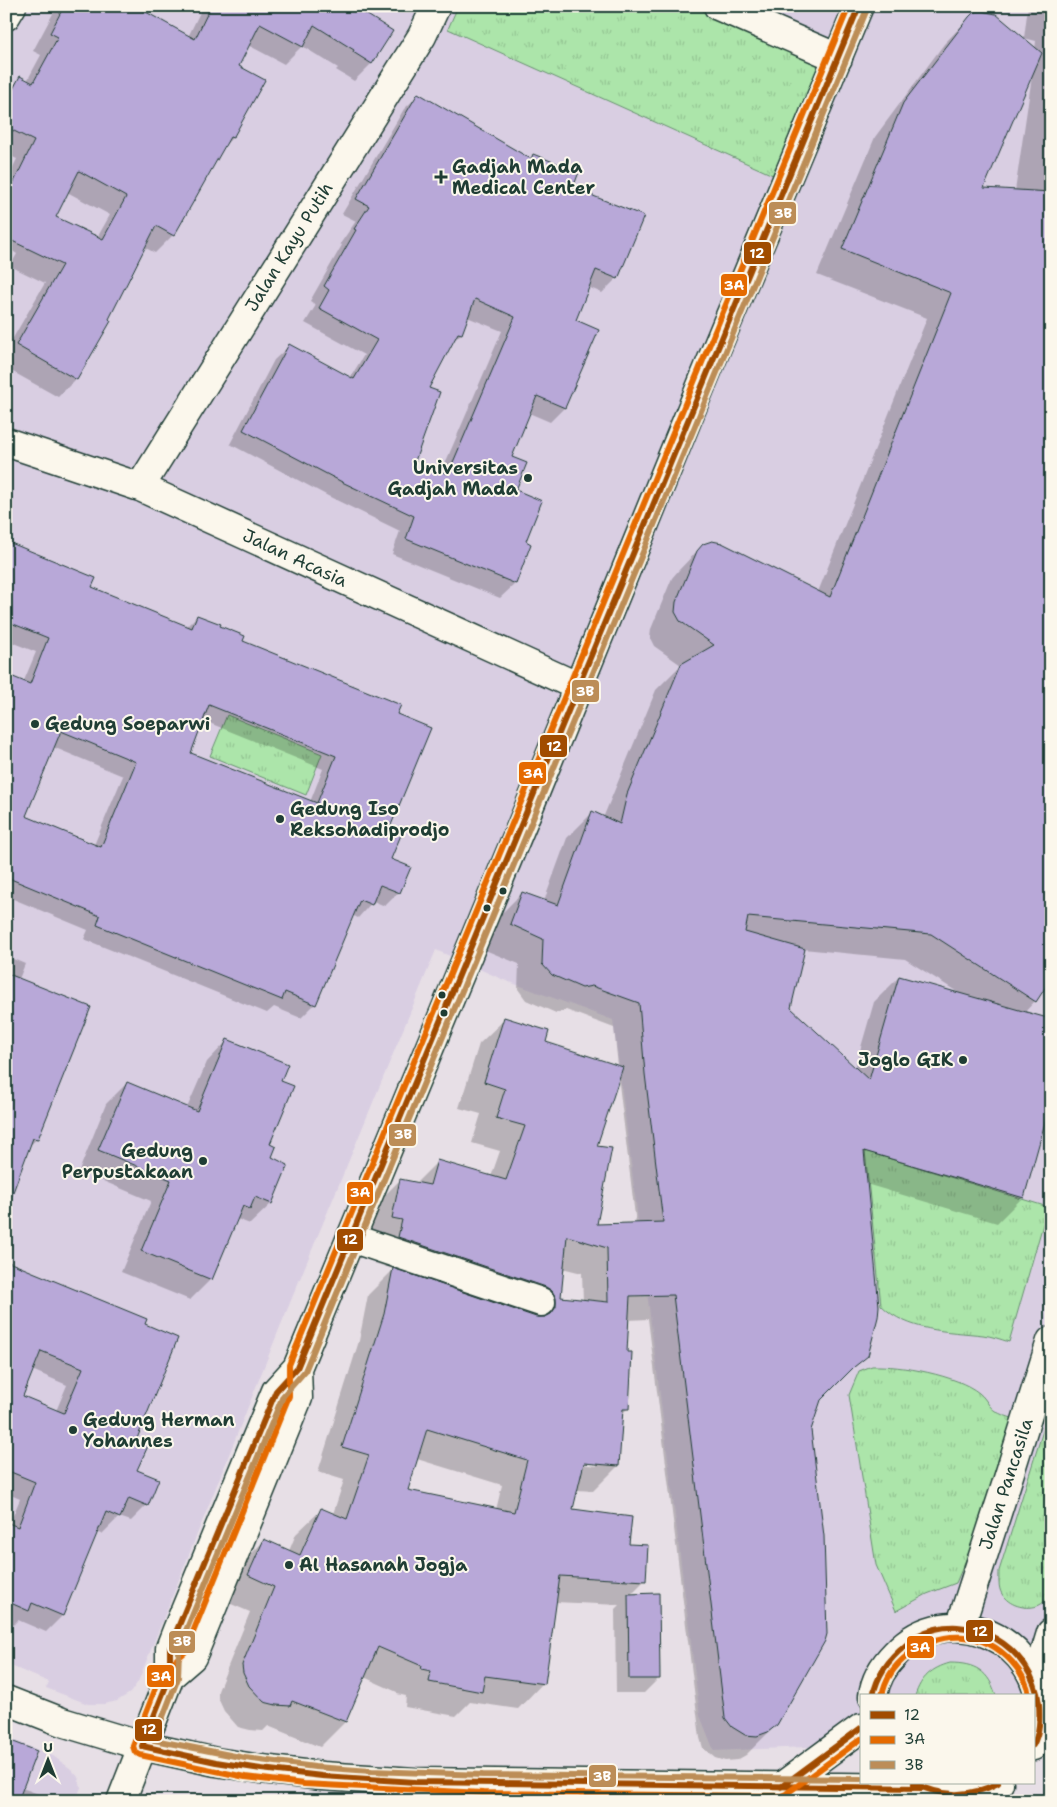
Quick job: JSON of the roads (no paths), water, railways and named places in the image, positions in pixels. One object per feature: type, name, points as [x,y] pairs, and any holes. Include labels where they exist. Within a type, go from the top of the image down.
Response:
[{"type":"main road","points":[[6,16],[12,6]]},
{"type":"main road","name":"Jalan Kayu Putih","points":[[140,487],[422,36],[436,6]]},
{"type":"main road","points":[[718,6],[838,58]]},
{"type":"main road","points":[[121,1801],[170,1676],[192,1656],[195,1650],[298,1398],[297,1368],[859,6]]},
{"type":"main road","name":"Jalan Acasia","points":[[6,442],[140,487],[579,687]]},
{"type":"main road","points":[[351,1238],[541,1302]]},
{"type":"main road","name":"Jalan Pancasila","points":[[960,1627],[1051,1341]]},
{"type":"main road","points":[[874,1694],[877,1680],[900,1648],[925,1633],[960,1627],[983,1631],[1009,1646],[1020,1655],[1036,1683],[1041,1709],[1037,1739],[1034,1744]]},
{"type":"main road","points":[[1036,1683],[1051,1633]]},
{"type":"main road","points":[[6,1700],[62,1722],[142,1746],[248,1768],[305,1775],[483,1784],[781,1786],[923,1791],[966,1798],[997,1784]]},
{"type":"main road","points":[[781,1786],[860,1729]]},
{"type":"main road","points":[[1034,1758],[1051,1758]]},
{"type":"place","name":"Gadjah Mada Medical Center","points":[[441,177]]},
{"type":"place","name":"Universitas Gadjah Mada","points":[[528,478]]},
{"type":"place","name":"Gedung Soeparwi","points":[[35,724]]},
{"type":"place","name":"Gedung Iso Reksohadiprodjo","points":[[280,819]]},
{"type":"place","name":"Joglo GIK","points":[[963,1060]]},
{"type":"place","name":"Gedung Perpustakaan","points":[[203,1161]]},
{"type":"place","name":"Gedung Herman Yohannes","points":[[73,1430]]},
{"type":"place","name":"Al Hasanah Jogja","points":[[289,1565]]}]
